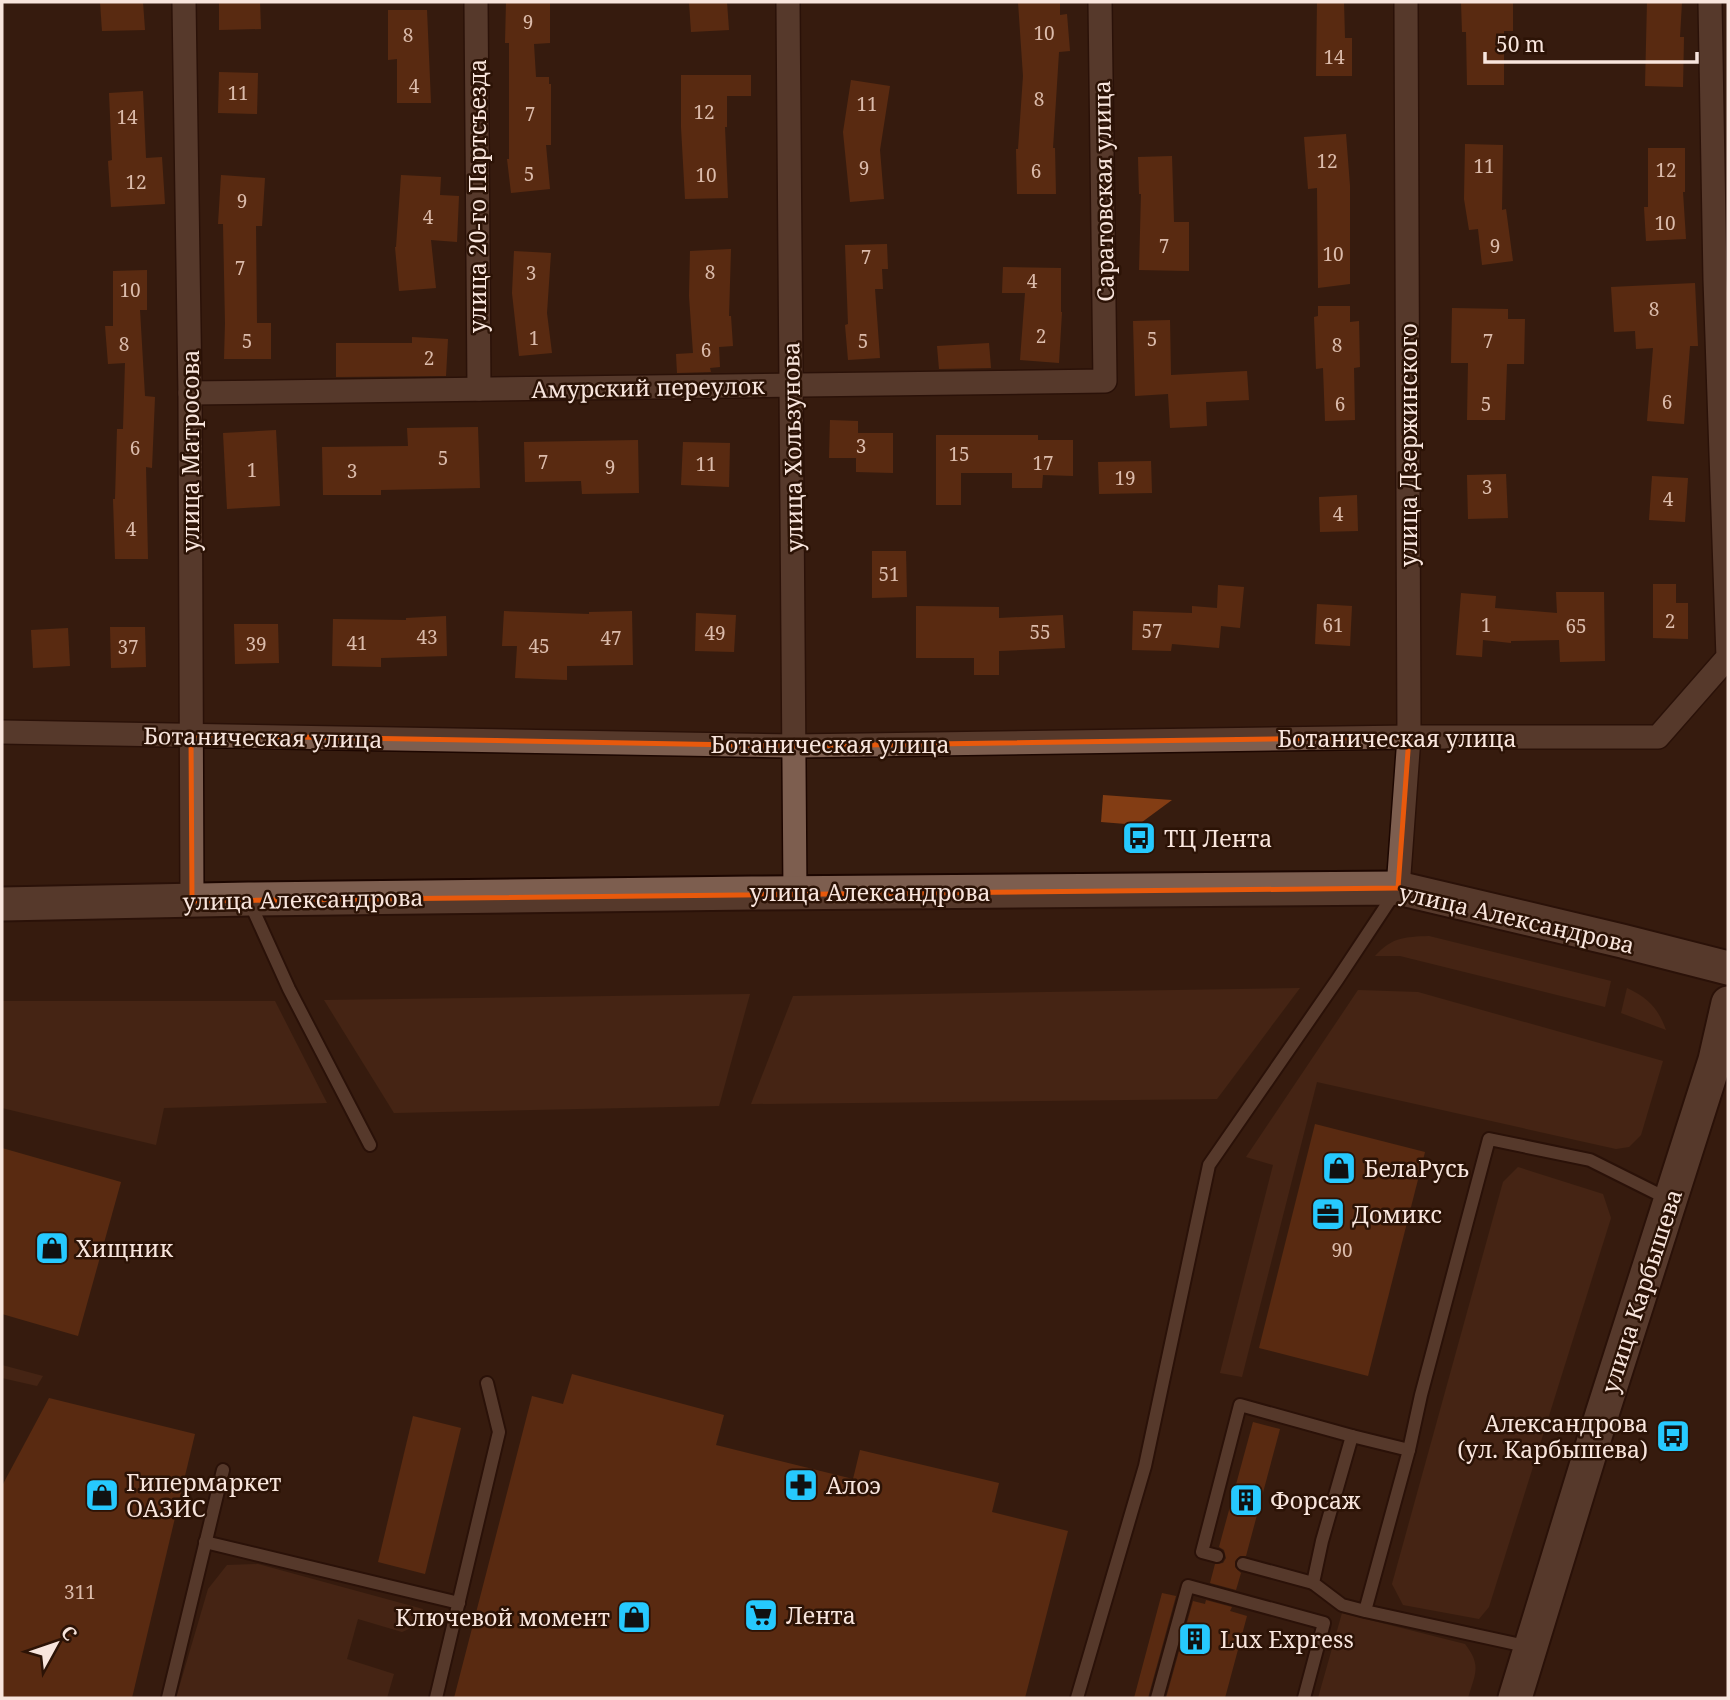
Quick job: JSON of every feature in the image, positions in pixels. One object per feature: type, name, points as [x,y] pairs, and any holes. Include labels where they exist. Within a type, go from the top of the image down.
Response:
[{"type":"main road","name":"улица Александрова","points":[[2,904],[248,899],[1398,888],[1728,968]]},
{"type":"main road","name":"улица Карбышева","points":[[1516,1698],[1602,1414],[1715,1060],[1728,1003]]},
{"type":"street","name":"улица Матросова","points":[[184,2],[190,393],[192,901]]},
{"type":"street","name":"улица 20-го Партсъезда","points":[[476,2],[479,389]]},
{"type":"street","name":"улица Хользунова","points":[[788,2],[795,893]]},
{"type":"street","name":"Саратовская улица","points":[[1100,2],[1105,381]]},
{"type":"street","name":"улица Дзержинского","points":[[1398,888],[1409,737],[1406,2]]},
{"type":"street","name":"Ботаническая улица","points":[[2,732],[795,747],[1409,737],[1658,737],[1728,657],[1715,279],[1710,2]]},
{"type":"street","name":"Амурский переулок","points":[[190,393],[1105,381]]},
{"type":"lane","points":[[1077,1698],[1145,1466],[1209,1165],[1398,888]]},
{"type":"lane","points":[[248,899],[289,989],[370,1145]]},
{"type":"lane","points":[[1365,1611],[1489,1139],[1590,1160],[1671,1200]]},
{"type":"lane","points":[[436,1698],[499,1433],[487,1383]]},
{"type":"lane","points":[[1217,1556],[1202,1552],[1240,1405],[1409,1450]]},
{"type":"lane","points":[[1313,1583],[1352,1436]]},
{"type":"lane","points":[[168,1698],[223,1470]]},
{"type":"lane","points":[[205,1542],[459,1603]]},
{"type":"lane","points":[[1243,1564],[1313,1583],[1342,1605],[1530,1647]]},
{"type":"lane","points":[[1157,1698],[1188,1586],[1324,1623],[1304,1698]]},
{"type":"highlighted area","points":[[191,735],[795,746],[1409,737],[1398,888],[192,901]]},
{"type":"shaded area","points":[[1429,936],[1611,981],[1605,1007],[1400,956],[1375,956],[1399,939]]},
{"type":"shaded area","points":[[1300,988],[1217,1099],[751,1104],[793,996]]},
{"type":"shaded area","points":[[1627,988],[1651,1004],[1666,1030],[1621,1013]]},
{"type":"shaded area","points":[[1358,990],[1418,992],[1663,1061],[1641,1135],[1629,1147],[1616,1149],[1317,1082],[1242,1377],[1220,1373],[1273,1165],[1246,1157]]},
{"type":"shaded area","points":[[750,994],[719,1106],[394,1113],[324,1000]]},
{"type":"shaded area","points":[[2,1001],[275,1001],[327,1103],[164,1108],[156,1145],[2,1108]]},
{"type":"shaded area","points":[[1518,1167],[1603,1194],[1611,1218],[1489,1607],[1479,1619],[1403,1605],[1392,1584],[1503,1182]]},
{"type":"shaded area","points":[[2,1365],[43,1376],[37,1386],[2,1378]]},
{"type":"shaded area","points":[[258,1564],[423,1609],[420,1624],[402,1632],[358,1619],[347,1659],[394,1674],[387,1698],[176,1698],[208,1589],[227,1565]]},
{"type":"shaded area","points":[[1342,1613],[1465,1644],[1474,1658],[1476,1670],[1468,1698],[1318,1698]]},
{"type":"building","points":[[100,2],[143,2],[145,30],[102,31]]},
{"type":"building","points":[[219,2],[260,2],[261,29],[219,30]]},
{"type":"building","points":[[506,2],[550,2],[550,43],[534,44],[536,77],[549,77],[551,84],[551,145],[546,145],[550,189],[511,193],[507,159],[509,43],[505,43]]},
{"type":"building","points":[[689,2],[727,2],[729,30],[691,32]]},
{"type":"building","points":[[1018,2],[1060,2],[1060,15],[1067,14],[1070,51],[1059,52],[1053,148],[1056,194],[1017,194],[1016,149],[1023,76]]},
{"type":"building","points":[[1317,2],[1344,2],[1345,38],[1352,38],[1352,76],[1316,76]]},
{"type":"building","points":[[1461,2],[1513,2],[1513,31],[1504,31],[1504,85],[1467,85],[1466,32],[1462,32]]},
{"type":"building","points":[[1647,2],[1682,2],[1680,37],[1684,37],[1683,87],[1645,86]]},
{"type":"building","points":[[388,10],[427,10],[431,103],[397,103],[397,59],[388,60]]},
{"type":"building","points":[[219,72],[258,73],[257,114],[218,113]]},
{"type":"building","points":[[681,75],[751,75],[751,96],[727,96],[725,127],[728,198],[685,199]]},
{"type":"building","points":[[851,80],[890,86],[880,150],[884,199],[850,202],[843,132]]},
{"type":"building","points":[[143,91],[146,158],[162,157],[165,204],[111,207],[108,161],[112,160],[109,93]]},
{"type":"building","points":[[1346,134],[1350,186],[1350,284],[1318,288],[1317,188],[1308,189],[1304,137]]},
{"type":"building","points":[[1465,144],[1503,145],[1502,210],[1506,209],[1513,261],[1482,265],[1478,229],[1469,230],[1464,199]]},
{"type":"building","points":[[1648,148],[1685,148],[1683,192],[1686,239],[1646,241],[1644,207],[1648,207]]},
{"type":"building","points":[[1172,156],[1174,222],[1189,222],[1189,271],[1139,270],[1141,194],[1138,157]]},
{"type":"building","points":[[221,175],[265,178],[262,226],[256,226],[257,323],[271,323],[271,359],[224,359],[223,224],[218,224]]},
{"type":"building","points":[[401,175],[441,177],[440,195],[459,196],[457,242],[431,240],[436,288],[399,291],[395,247]]},
{"type":"building","points":[[887,244],[888,269],[882,269],[883,289],[875,289],[880,358],[848,360],[845,245]]},
{"type":"building","points":[[731,249],[729,316],[733,346],[719,347],[720,367],[710,368],[711,372],[677,373],[676,354],[693,353],[689,296],[690,251]]},
{"type":"building","points":[[514,251],[551,253],[547,313],[552,353],[519,356],[512,293]]},
{"type":"building","points":[[1003,267],[1061,268],[1059,363],[1020,360],[1025,293],[1002,293]]},
{"type":"building","points":[[147,270],[147,310],[140,310],[145,396],[155,397],[152,468],[146,467],[148,559],[115,559],[113,499],[117,429],[123,429],[125,363],[108,364],[105,326],[113,326],[113,271]]},
{"type":"building","points":[[1695,283],[1698,346],[1690,346],[1684,424],[1647,421],[1653,348],[1636,349],[1635,331],[1614,332],[1611,287]]},
{"type":"building","points":[[1318,306],[1350,306],[1350,322],[1359,321],[1360,367],[1354,368],[1355,420],[1325,421],[1323,368],[1316,369],[1314,317],[1318,316]]},
{"type":"building","points":[[1452,308],[1508,309],[1508,319],[1525,319],[1524,364],[1507,364],[1505,420],[1467,420],[1468,363],[1451,363]]},
{"type":"building","points":[[1170,320],[1171,375],[1247,371],[1249,400],[1206,402],[1207,426],[1170,428],[1168,394],[1135,396],[1133,321]]},
{"type":"building","points":[[412,337],[448,339],[446,376],[336,377],[336,343],[412,343]]},
{"type":"building","points":[[989,343],[991,368],[939,369],[937,346]]},
{"type":"building","points":[[830,420],[858,421],[858,433],[893,433],[893,473],[856,472],[856,458],[829,458]]},
{"type":"building","points":[[478,427],[480,488],[381,490],[381,495],[323,495],[322,447],[408,446],[407,428]]},
{"type":"building","points":[[276,430],[280,506],[227,509],[223,433]]},
{"type":"building","points":[[936,435],[1038,435],[1038,440],[1073,440],[1073,476],[1043,475],[1042,488],[1012,488],[1012,473],[961,473],[961,505],[936,505]]},
{"type":"building","points":[[638,440],[639,493],[582,494],[581,481],[525,482],[524,442]]},
{"type":"building","points":[[683,442],[730,443],[729,487],[681,485]]},
{"type":"building","points":[[1151,461],[1152,493],[1099,494],[1098,462]]},
{"type":"building","points":[[1506,474],[1508,518],[1468,519],[1467,475]]},
{"type":"building","points":[[1652,476],[1688,478],[1685,522],[1649,520]]},
{"type":"building","points":[[1357,495],[1358,531],[1320,532],[1319,497]]},
{"type":"building","points":[[872,551],[906,551],[907,597],[872,598]]},
{"type":"building","points":[[1653,584],[1676,584],[1676,603],[1688,603],[1688,639],[1653,638]]},
{"type":"building","points":[[1218,585],[1244,587],[1240,628],[1221,626],[1219,648],[1172,644],[1171,651],[1132,650],[1133,611],[1192,613],[1192,606],[1217,608]]},
{"type":"building","points":[[1556,592],[1604,592],[1605,661],[1560,662],[1559,640],[1511,643],[1483,640],[1482,657],[1456,655],[1461,593],[1496,596],[1495,608],[1557,613]]},
{"type":"building","points":[[1317,604],[1352,606],[1350,646],[1315,644]]},
{"type":"building","points":[[916,606],[999,607],[999,618],[1063,615],[1065,648],[999,651],[999,675],[974,675],[974,658],[916,658]]},
{"type":"building","points":[[504,611],[589,614],[632,611],[633,665],[567,666],[567,680],[515,678],[517,646],[502,646]]},
{"type":"building","points":[[696,613],[736,615],[734,652],[695,651]]},
{"type":"building","points":[[446,616],[447,656],[381,658],[381,667],[332,666],[333,619],[406,620]]},
{"type":"building","points":[[234,624],[278,624],[279,663],[235,664]]},
{"type":"building","points":[[110,627],[145,627],[146,667],[111,668]]},
{"type":"building","points":[[68,628],[70,666],[33,668],[31,630]]},
{"type":"building","points":[[1103,795],[1172,800],[1138,825],[1101,822]]},
{"type":"building","points":[[1315,1124],[1425,1152],[1368,1376],[1259,1348]]},
{"type":"building","name":"Хищник","points":[[2,1148],[121,1182],[78,1336],[2,1314]]},
{"type":"building","name":"Лента","points":[[572,1374],[724,1415],[716,1445],[853,1479],[860,1450],[999,1483],[992,1512],[1068,1531],[1025,1698],[454,1698],[532,1396],[563,1404]]},
{"type":"building","points":[[49,1398],[195,1434],[132,1698],[2,1698],[2,1486]]},
{"type":"building","points":[[413,1416],[461,1428],[425,1574],[378,1562]]},
{"type":"building","name":"Форсаж","points":[[1253,1422],[1280,1429],[1246,1556],[1240,1556],[1235,1561],[1235,1567],[1241,1573],[1236,1590],[1210,1583],[1215,1564],[1223,1563],[1226,1558],[1224,1550],[1219,1547]]},
{"type":"building","points":[[1162,1593],[1176,1596],[1148,1698],[1134,1698]]},
{"type":"building","name":"Lux Express","points":[[1206,1600],[1232,1607],[1230,1611],[1247,1616],[1225,1698],[1166,1698],[1193,1601],[1205,1604]]},
{"type":"place","name":"ТЦ Лента","points":[[1139,838]]},
{"type":"place","name":"БелаРусь","points":[[1339,1168]]},
{"type":"place","name":"Домикс","points":[[1328,1214]]},
{"type":"place","name":"Хищник","points":[[52,1248]]},
{"type":"place","name":"Александрова (ул. Карбышева)","points":[[1673,1436]]},
{"type":"place","name":"Алоэ","points":[[801,1485]]},
{"type":"place","name":"Гипермаркет ОАЗИС","points":[[102,1495]]},
{"type":"place","name":"Форсаж","points":[[1246,1500]]},
{"type":"place","name":"Лента","points":[[761,1615]]},
{"type":"place","name":"Ключевой момент","points":[[634,1617]]},
{"type":"place","name":"Lux Express","points":[[1195,1639]]}]
